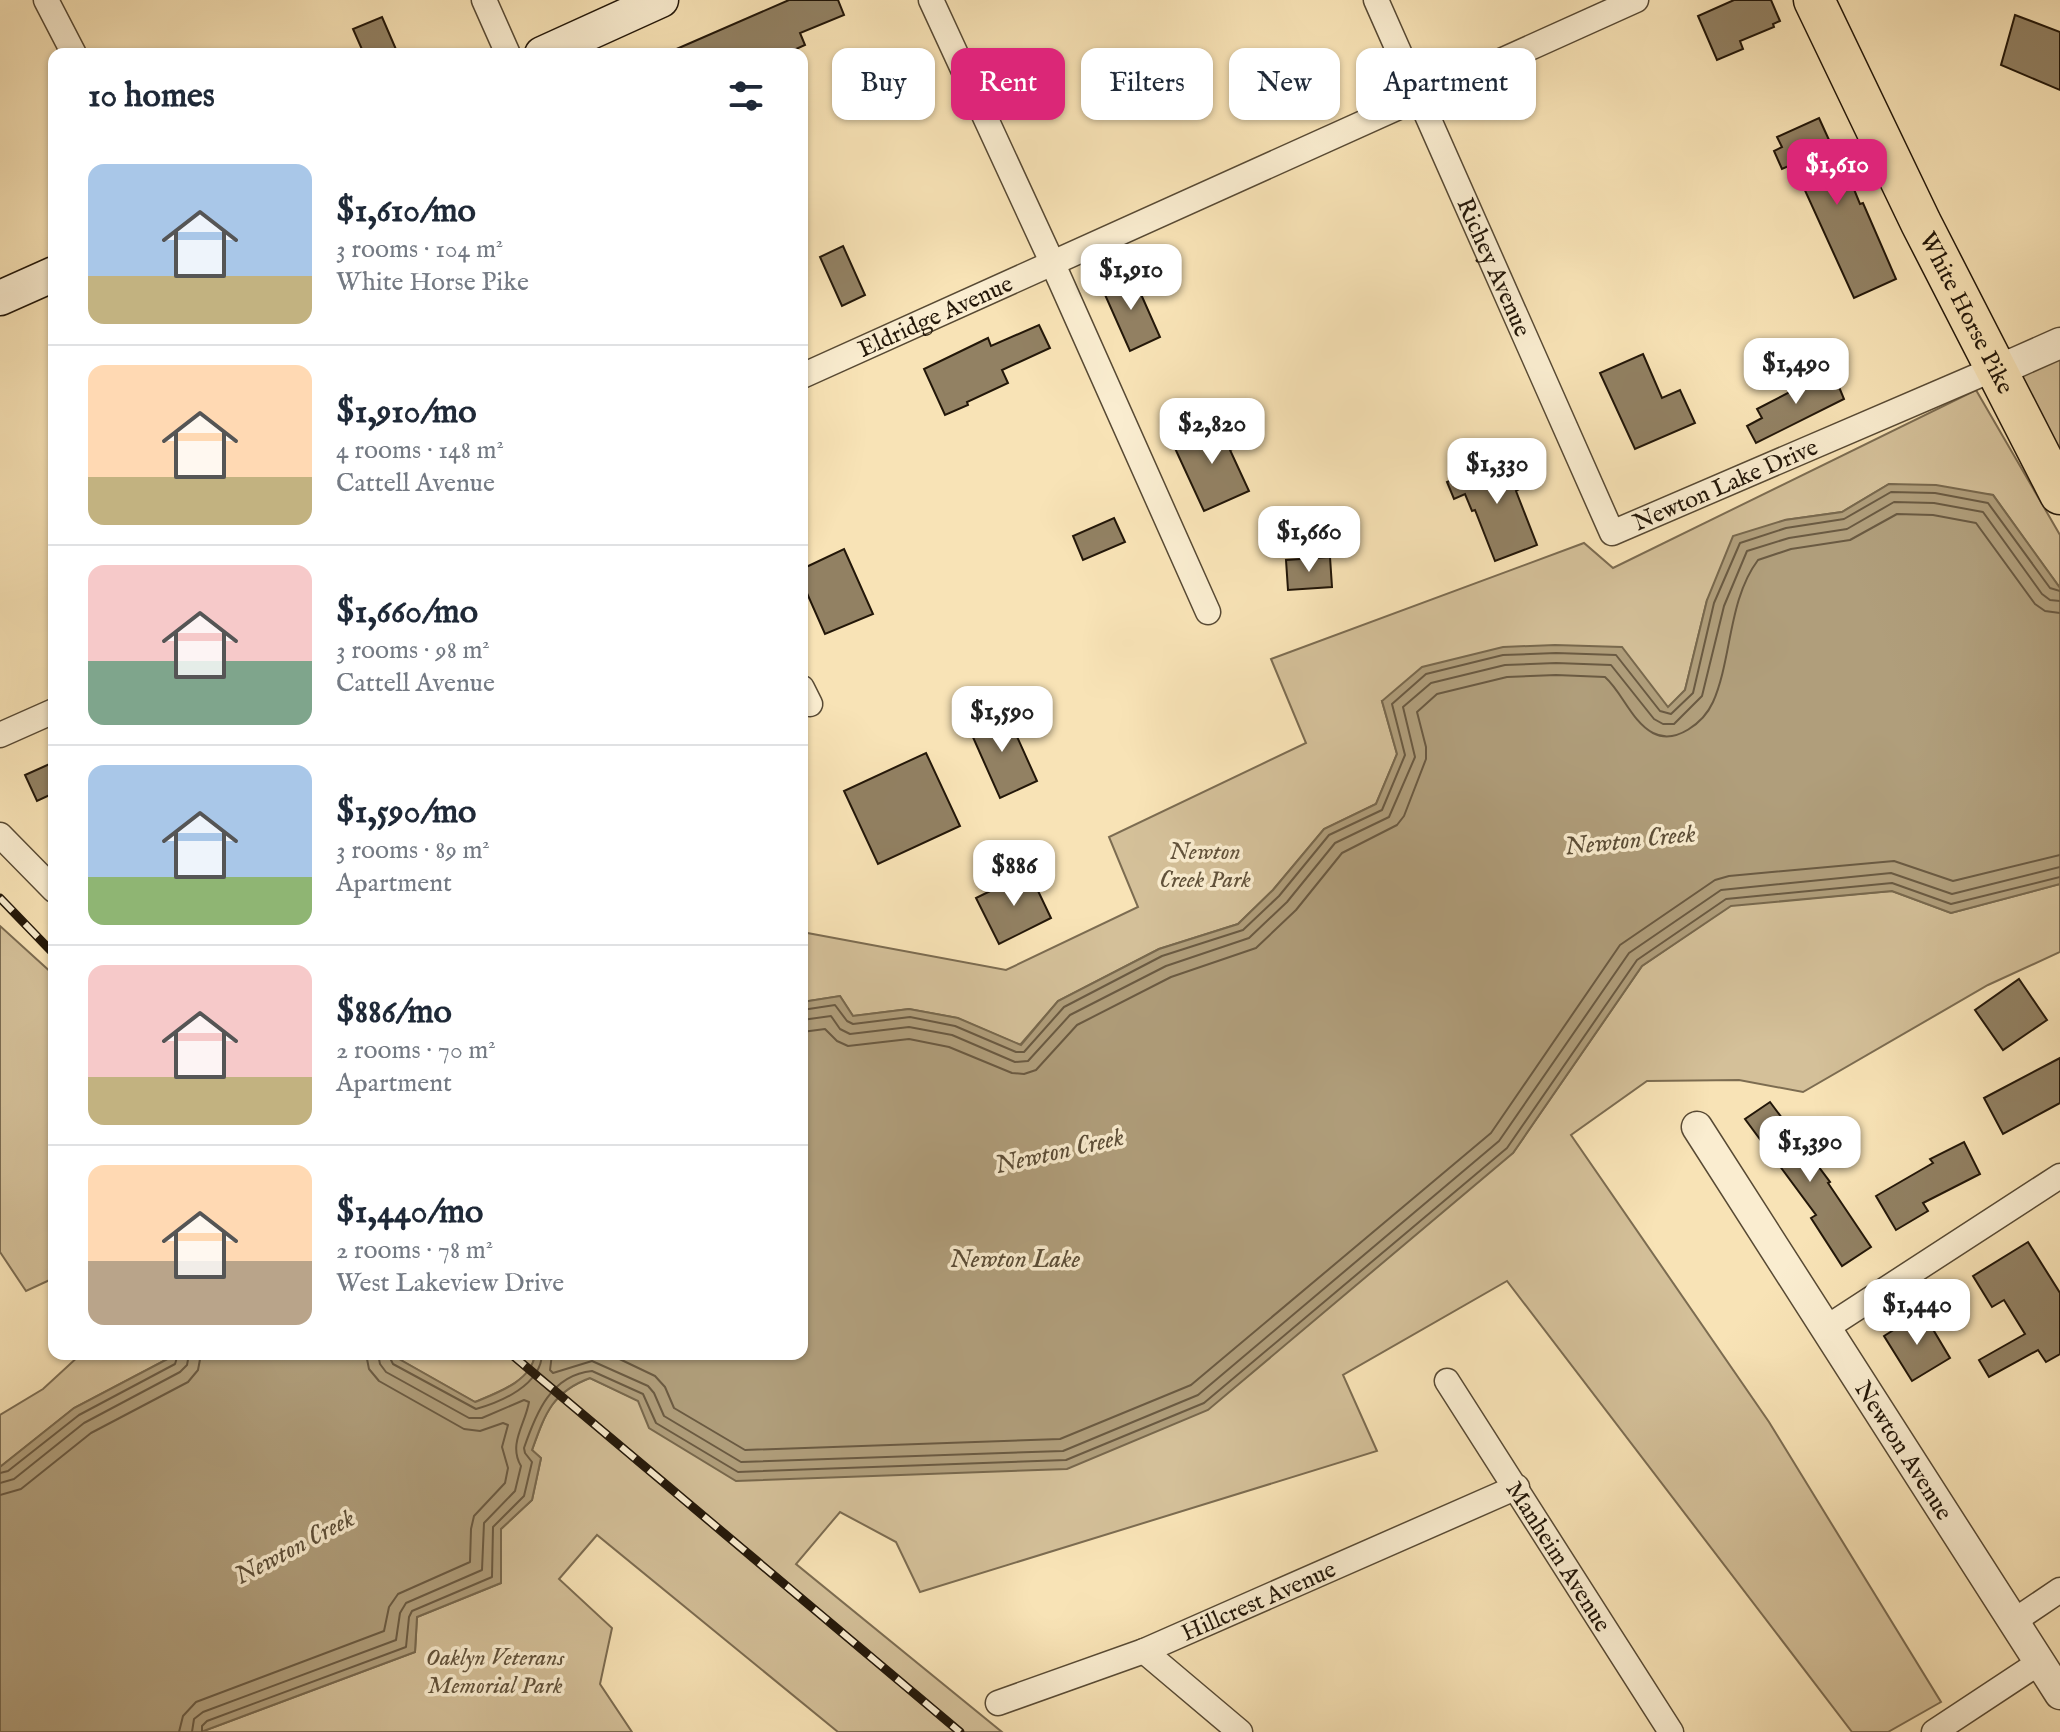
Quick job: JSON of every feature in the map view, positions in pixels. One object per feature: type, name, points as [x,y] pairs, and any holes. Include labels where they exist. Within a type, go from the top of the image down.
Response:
[{"type":"highway","name":"White Horse Pike","points":[[1814,0],[1921,223],[2060,494]]},
{"type":"main road","points":[[555,48],[661,0]]},
{"type":"main road","points":[[0,298],[48,277]]},
{"type":"street","points":[[46,0],[71,48]]},
{"type":"street","points":[[484,0],[505,48]]},
{"type":"street","points":[[931,0],[1208,612]]},
{"type":"street","name":"Richey Avenue","points":[[1376,0],[1397,48]]},
{"type":"street","name":"Eldridge Avenue","points":[[1530,48],[1636,0]]},
{"type":"street","name":"Eldridge Avenue","points":[[808,373],[1370,120]]},
{"type":"street","name":"Richey Avenue","points":[[1429,120],[1612,533]]},
{"type":"street","name":"Newton Lake Drive","points":[[1612,533],[2060,343]]},
{"type":"street","points":[[0,735],[48,714]]},
{"type":"street","points":[[0,835],[48,884]]},
{"type":"street","name":"Newton Avenue","points":[[1697,1127],[2060,1694]]},
{"type":"street","points":[[1826,1328],[2060,1176]]},
{"type":"street","name":"Manheim Avenue","points":[[1447,1381],[1671,1732]]},
{"type":"street","name":"Hillcrest Avenue","points":[[998,1703],[1144,1651],[1517,1487]]},
{"type":"street","points":[[2014,1621],[2060,1590]]},
{"type":"street","points":[[1144,1651],[1240,1732]]},
{"type":"street","points":[[1934,1732],[2040,1662]]},
{"type":"green space","points":[[2060,339],[2060,494],[1996,368]]},
{"type":"green space","name":"Newton Creek Park","points":[[1976,390],[2060,535],[2060,588],[1993,495],[1889,484],[1842,512],[1785,520],[1707,600],[1685,690],[1668,708],[1382,701],[1397,754],[1376,804],[1324,829],[1273,890],[1238,924],[1159,949],[1058,1001],[1020,1045],[957,1018],[909,1009],[853,1016],[840,996],[808,1001],[808,933],[1006,970],[1138,907],[1109,837],[1306,743],[1271,659],[1584,543],[1613,568]]},
{"type":"green space","name":"Oaklyn Veterans Memorial Park","points":[[2060,884],[2060,952],[1988,985],[1803,1092],[1739,1080],[1647,1081],[1571,1135],[1769,1422],[1941,1702],[1888,1732],[1852,1732],[1507,1281],[1343,1375],[1377,1451],[920,1592],[896,1542],[840,1512],[796,1564],[1002,1732],[838,1732],[597,1535],[559,1579],[612,1628],[600,1684],[632,1732],[201,1732],[415,1652],[417,1617],[501,1583],[501,1529],[532,1500],[541,1458],[532,1450],[537,1437],[558,1397],[577,1384],[590,1378],[639,1401],[783,1360],[808,1360],[808,1353],[1513,1153],[1642,966],[1731,905],[1892,891],[1951,913]]},
{"type":"green space","points":[[0,926],[48,970],[48,1281],[26,1291],[0,1252]]},
{"type":"green space","points":[[74,1360],[166,1360],[74,1408],[0,1467],[0,1415],[43,1389]]},
{"type":"green space","points":[[401,1360],[533,1360],[520,1379],[475,1402]]},
{"type":"water","name":"Newton Lake","points":[[1889,484],[1936,485],[1993,495],[2060,588],[2060,884],[1951,913],[1892,891],[1731,906],[1642,966],[1513,1153],[1208,1410],[1067,1469],[736,1481],[649,1428],[638,1401],[590,1378],[558,1397],[541,1426],[532,1450],[541,1458],[532,1500],[501,1529],[501,1583],[417,1617],[415,1652],[201,1732],[0,1732],[0,1467],[74,1408],[166,1360],[401,1360],[475,1402],[520,1379],[533,1360],[808,1360],[808,1001],[840,996],[853,1016],[909,1009],[958,1018],[1021,1045],[1058,1001],[1159,949],[1238,924],[1273,890],[1324,829],[1376,804],[1397,754],[1382,701],[1422,667],[1503,647],[1622,647],[1668,707],[1685,690],[1707,600],[1733,536],[1785,520],[1842,512]]},
{"type":"building","points":[[789,0],[838,0],[844,15],[800,33],[805,45],[798,48],[679,48]]},
{"type":"building","points":[[1734,0],[1771,0],[1780,21],[1773,24],[1774,27],[1740,41],[1743,49],[1717,60],[1698,16]]},
{"type":"building","points":[[2015,15],[2060,32],[2060,90],[2001,65]]},
{"type":"building","points":[[382,17],[395,48],[361,48],[353,29]]},
{"type":"building","points":[[1819,118],[1839,162],[1842,160],[1860,204],[1863,203],[1896,279],[1854,298],[1793,164],[1782,169],[1774,151],[1782,147],[1777,137]]},
{"type":"building","points":[[843,246],[865,295],[842,306],[820,257]]},
{"type":"building","points":[[1132,274],[1160,337],[1130,351],[1102,288]]},
{"type":"building","points":[[1039,325],[1050,348],[1002,370],[1008,383],[945,415],[924,369],[988,338],[991,346]]},
{"type":"building","points":[[1643,354],[1662,398],[1680,390],[1695,423],[1635,449],[1600,373]]},
{"type":"building","points":[[1832,370],[1844,399],[1756,443],[1747,426],[1762,418],[1757,409]]},
{"type":"building","points":[[1227,421],[1238,447],[1230,450],[1249,491],[1204,511],[1173,444]]},
{"type":"building","points":[[1509,454],[1523,487],[1516,491],[1537,545],[1495,561],[1475,510],[1472,511],[1465,494],[1454,499],[1447,482]]},
{"type":"building","points":[[1114,518],[1125,542],[1083,560],[1073,536]]},
{"type":"building","points":[[844,549],[873,614],[825,634],[808,596],[808,566]]},
{"type":"building","points":[[1330,557],[1332,587],[1288,590],[1286,560]]},
{"type":"building","points":[[1005,710],[1037,781],[1000,798],[968,726]]},
{"type":"building","points":[[926,753],[960,826],[878,864],[844,791]]},
{"type":"building","points":[[48,765],[48,796],[37,801],[25,775]]},
{"type":"building","points":[[1029,872],[1051,918],[999,944],[976,898]]},
{"type":"building","points":[[2019,979],[2047,1020],[2003,1050],[1975,1010]]},
{"type":"building","points":[[2060,1058],[2060,1103],[2003,1134],[1984,1098]]},
{"type":"building","points":[[1770,1102],[1830,1182],[1871,1247],[1842,1266],[1811,1218],[1816,1215],[1745,1119]]},
{"type":"building","points":[[1964,1142],[1980,1174],[1923,1203],[1928,1211],[1896,1230],[1876,1196],[1933,1163],[1930,1159]]},
{"type":"building","points":[[2028,1242],[2060,1293],[2060,1354],[2046,1362],[2038,1350],[1989,1377],[1979,1360],[2025,1334],[2004,1300],[1992,1307],[1973,1276]]},
{"type":"building","points":[[1916,1316],[1919,1320],[1925,1316],[1950,1358],[1912,1381],[1884,1336]]},
{"type":"railway","points":[[0,898],[48,948]]},
{"type":"railway","points":[[518,1360],[960,1732]]},
{"type":"water label","name":"Newton Creek","points":[[1630,839]]},
{"type":"water label","name":"Newton Creek","points":[[1059,1150]]},
{"type":"water label","name":"Newton Creek","points":[[294,1546]]}]
